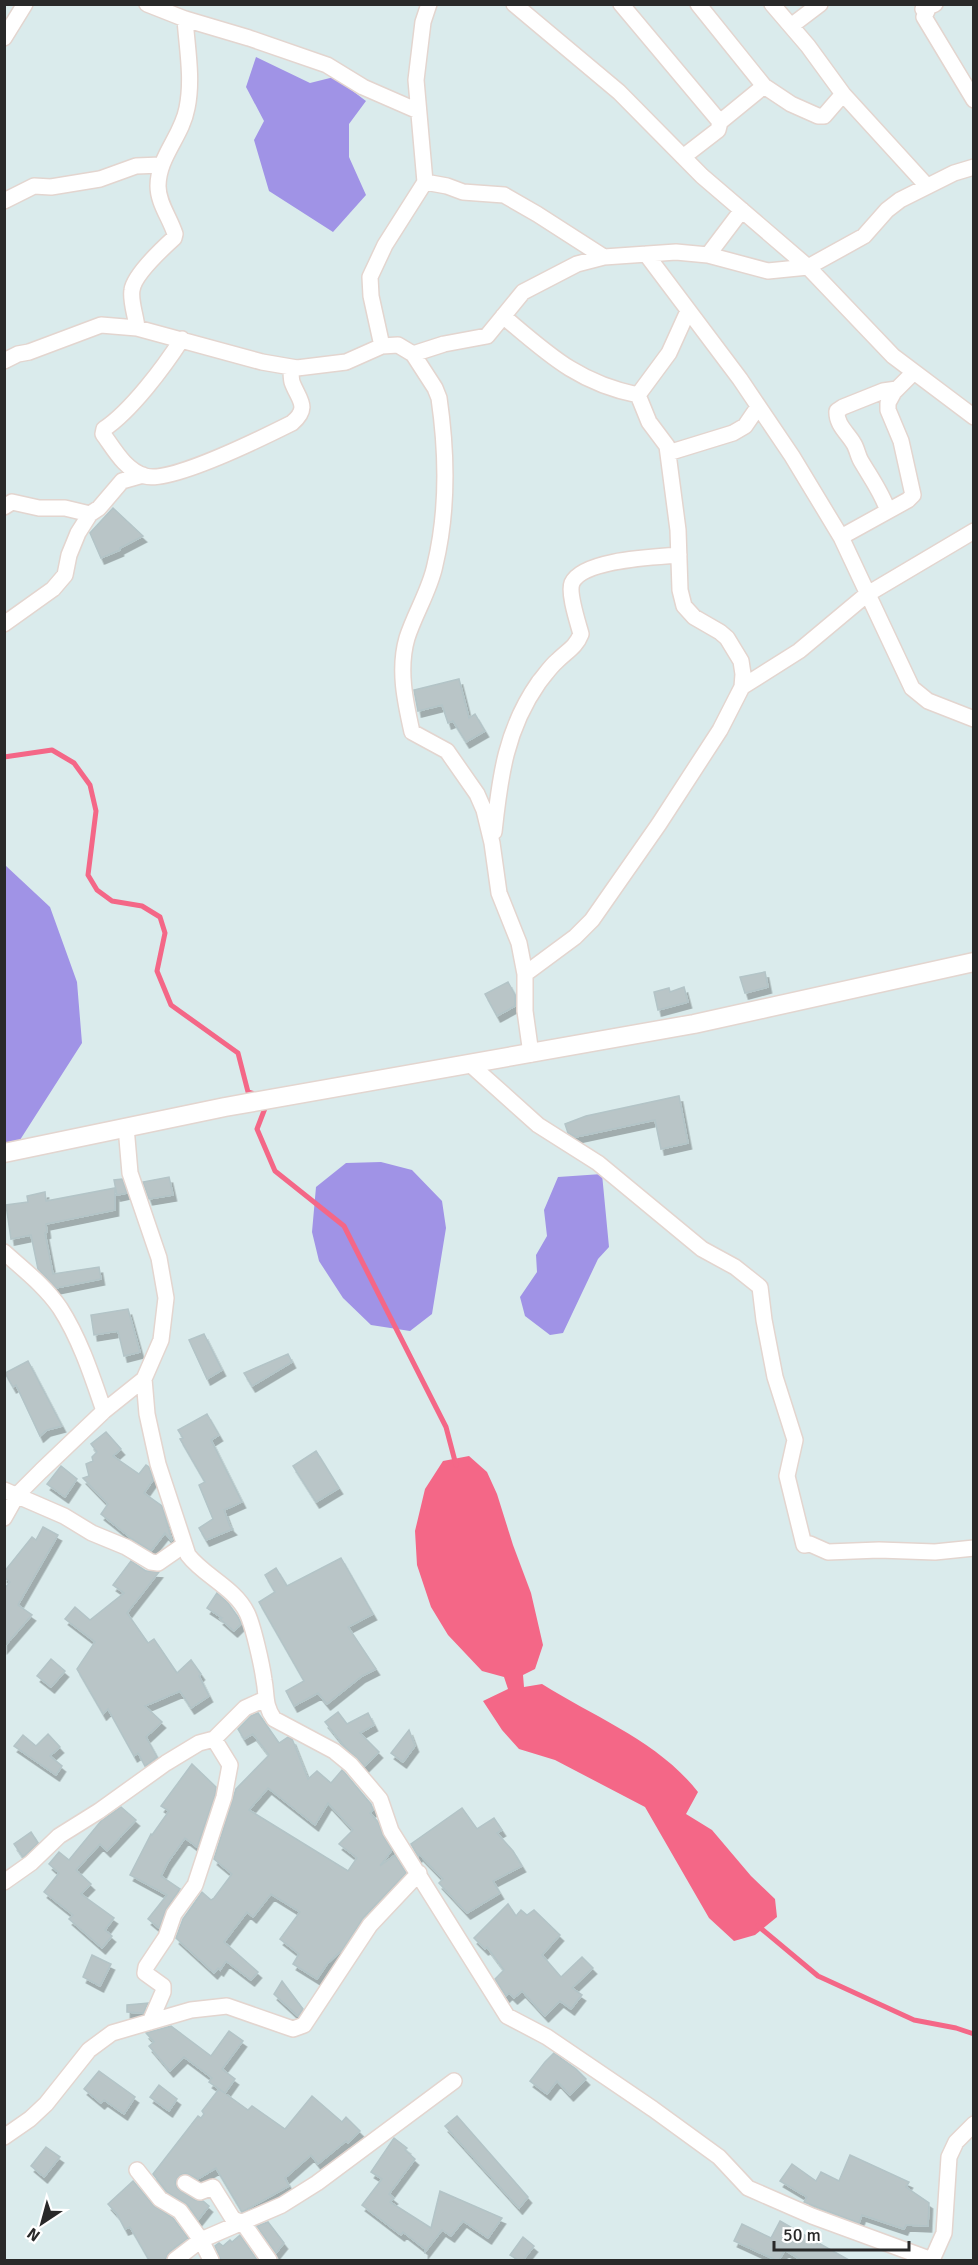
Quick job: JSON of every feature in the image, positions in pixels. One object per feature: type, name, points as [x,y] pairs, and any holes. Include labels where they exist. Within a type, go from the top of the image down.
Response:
[{"type":"street","points":[[4,38],[25,4]]},
{"type":"street","points":[[147,4],[185,19],[327,65],[363,87],[418,111]]},
{"type":"street","points":[[382,346],[371,296],[370,278],[385,245],[425,182],[416,80],[423,22],[429,4]]},
{"type":"street","points":[[514,4],[619,92],[702,176],[808,267],[893,356],[974,417]]},
{"type":"street","points":[[621,4],[720,122]]},
{"type":"street","points":[[699,4],[764,86],[790,104],[818,116],[824,116],[843,94]]},
{"type":"street","points":[[772,4],[843,94],[927,186]]},
{"type":"street","points":[[791,26],[820,4]]},
{"type":"street","points":[[935,4],[923,9],[927,11],[924,17],[974,100]]},
{"type":"street","points":[[137,328],[131,292],[134,283],[175,234],[160,200],[158,186],[161,165],[178,134],[187,109],[190,84],[185,19]]},
{"type":"street","points":[[683,157],[718,130],[720,122],[764,86]]},
{"type":"street","points":[[4,201],[34,186],[51,187],[100,178],[136,166],[161,165]]},
{"type":"street","points":[[413,354],[444,344],[487,336],[523,292],[577,264],[604,256],[676,252],[708,255],[768,271],[808,267],[864,236],[887,210],[900,200],[954,173],[974,167]]},
{"type":"street","points":[[425,182],[463,192],[504,195],[537,213],[604,256]]},
{"type":"street","points":[[708,255],[742,210]]},
{"type":"street","points":[[646,254],[792,456],[841,537],[912,688],[928,701],[974,719]]},
{"type":"street","points":[[638,396],[669,353],[688,311]]},
{"type":"street","points":[[503,316],[574,373],[620,392],[638,396]]},
{"type":"street","points":[[4,361],[101,325],[137,328],[262,362],[291,367],[314,367],[346,362],[382,346],[400,346],[413,354],[439,398],[446,492],[435,566],[407,639],[403,671],[404,695],[412,732],[447,751],[477,794],[484,810],[492,843],[499,893],[519,942],[525,974],[525,1011],[531,1054]]},
{"type":"street","points":[[182,339],[136,397],[115,421],[104,429],[103,434],[128,466],[142,475],[153,478],[193,467],[292,423],[300,416],[302,407],[301,399],[292,381],[291,367]]},
{"type":"street","points":[[841,537],[911,498],[913,491],[907,475],[901,441],[888,410],[888,403],[897,388],[913,373]]},
{"type":"street","points":[[888,511],[883,496],[860,459],[854,443],[844,430],[837,411],[883,391],[897,388]]},
{"type":"street","points":[[525,974],[575,937],[592,920],[659,824],[720,730],[742,687],[741,661],[727,638],[694,617],[684,606],[680,590],[678,530],[667,446],[649,422],[638,396]]},
{"type":"street","points":[[668,453],[733,433],[745,426],[758,407]]},
{"type":"street","points":[[4,624],[53,589],[64,575],[78,533],[90,514],[99,508],[122,482],[142,475]]},
{"type":"street","points":[[4,507],[12,502],[39,508],[65,508],[90,514]]},
{"type":"street","points":[[742,687],[799,651],[867,595],[974,531]]},
{"type":"street","points":[[492,843],[508,740],[531,694],[557,660],[573,648],[581,634],[571,584],[587,571],[617,561],[679,555]]},
{"type":"street","points":[[4,1153],[225,1107],[694,1024],[974,962]]},
{"type":"street","points":[[471,1065],[538,1125],[598,1163],[702,1250],[735,1267],[760,1287],[775,1377],[795,1440],[787,1476],[804,1545],[810,1544],[828,1552],[879,1550],[935,1552],[974,1548]]},
{"type":"street","points":[[126,1127],[130,1173],[159,1258],[166,1298],[160,1340],[144,1378],[147,1414],[158,1464],[188,1555],[196,1566],[223,1585],[247,1612],[265,1681],[267,1710],[274,1719],[334,1751],[351,1765],[380,1799],[391,1831],[507,2016],[547,2037],[653,2109],[719,2157],[748,2188],[812,2216],[932,2260],[944,2233],[950,2157],[956,2142],[974,2124]]},
{"type":"street","points":[[4,1252],[41,1284],[60,1309],[87,1361],[104,1410]]},
{"type":"street","points":[[4,1518],[11,1493],[104,1410],[144,1378]]},
{"type":"street","points":[[11,1493],[64,1515],[92,1533],[126,1547],[151,1562],[158,1563],[184,1545]]},
{"type":"street","points":[[4,1882],[31,1863],[59,1836],[99,1811],[166,1763],[199,1743],[214,1739],[245,1707],[265,1699]]},
{"type":"street","points":[[150,2022],[163,1992],[163,1986],[145,1973],[146,1967],[165,1936],[174,1914],[195,1885],[224,1797],[230,1765],[214,1739]]},
{"type":"street","points":[[4,2137],[30,2119],[46,2104],[89,2050],[112,2032],[191,2010],[227,2006],[293,2029],[304,2025],[370,1925],[419,1873]]},
{"type":"street","points":[[175,2260],[201,2240],[282,2205],[317,2183],[454,2081]]},
{"type":"street","points":[[137,2170],[160,2199],[180,2211],[201,2240],[211,2260]]},
{"type":"street","points":[[185,2182],[200,2192],[213,2187],[233,2219],[243,2223],[269,2260]]},
{"type":"shaded area","points":[[256,57],[310,83],[334,77],[366,101],[349,124],[349,157],[366,195],[333,232],[269,191],[254,140],[264,121],[246,87]]},
{"type":"shaded area","points":[[5,865],[50,907],[77,982],[82,1043],[11,1154],[5,1155]]},
{"type":"shaded area","points":[[381,1162],[412,1170],[442,1201],[446,1228],[432,1314],[410,1331],[371,1325],[343,1298],[319,1261],[312,1232],[316,1187],[346,1163]]},
{"type":"shaded area","points":[[602,1174],[609,1247],[598,1259],[563,1333],[550,1335],[525,1316],[520,1297],[537,1272],[536,1255],[547,1236],[544,1210],[558,1177]]},
{"type":"shaded area","points":[[469,1456],[487,1472],[497,1494],[531,1593],[543,1645],[535,1669],[523,1675],[524,1687],[542,1684],[645,1744],[682,1774],[698,1792],[686,1814],[712,1830],[751,1876],[775,1899],[777,1917],[755,1935],[734,1941],[709,1918],[645,1807],[555,1760],[519,1749],[502,1730],[483,1701],[508,1689],[504,1677],[482,1671],[448,1635],[431,1607],[417,1565],[415,1531],[425,1489],[443,1461]]},
{"type":"building","points":[[113,508],[143,536],[101,558],[90,533]]},
{"type":"building","points":[[459,679],[469,718],[475,714],[485,731],[466,742],[453,721],[448,723],[442,705],[418,711],[414,690]]},
{"type":"building","points":[[765,972],[768,987],[745,993],[740,977]]},
{"type":"building","points":[[508,982],[515,995],[515,1006],[497,1016],[485,994]]},
{"type":"building","points":[[684,987],[688,1002],[658,1010],[654,992],[669,988],[670,992]]},
{"type":"building","points":[[679,1096],[688,1143],[661,1149],[655,1120],[576,1137],[568,1133],[565,1124],[586,1116]]},
{"type":"building","points":[[169,1177],[173,1195],[149,1199],[143,1182]]},
{"type":"building","points":[[122,1179],[127,1193],[117,1195],[114,1180]]},
{"type":"building","points":[[115,1188],[115,1210],[46,1224],[47,1232],[45,1233],[53,1274],[99,1267],[101,1279],[56,1288],[38,1269],[31,1235],[11,1239],[6,1205],[28,1202],[27,1196],[45,1192],[46,1201]]},
{"type":"building","points":[[128,1309],[140,1352],[124,1356],[118,1331],[94,1335],[91,1315]]},
{"type":"building","points":[[204,1334],[222,1370],[207,1379],[189,1340]]},
{"type":"building","points":[[288,1354],[292,1362],[252,1386],[244,1373]]},
{"type":"building","points":[[28,1361],[62,1426],[47,1430],[40,1436],[16,1385],[13,1387],[5,1373]]},
{"type":"building","points":[[207,1414],[219,1435],[211,1440],[242,1502],[224,1510],[233,1529],[206,1540],[199,1528],[213,1519],[199,1485],[205,1482],[180,1439],[183,1438],[178,1430]]},
{"type":"building","points":[[106,1432],[121,1449],[113,1456],[139,1474],[146,1465],[149,1467],[153,1480],[144,1493],[162,1506],[172,1541],[165,1533],[151,1551],[101,1514],[108,1504],[83,1478],[89,1476],[86,1464],[93,1461],[92,1457],[97,1452],[91,1444]]},
{"type":"building","points":[[316,1451],[339,1488],[316,1502],[293,1466]]},
{"type":"building","points":[[61,1466],[77,1479],[65,1497],[47,1484]]},
{"type":"building","points":[[43,1527],[58,1535],[18,1605],[32,1615],[4,1647],[4,1589],[10,1582],[4,1577],[4,1572],[32,1537],[36,1540]]},
{"type":"building","points":[[341,1558],[373,1614],[348,1627],[376,1669],[362,1676],[327,1704],[318,1693],[294,1706],[286,1691],[304,1681],[259,1602],[275,1592],[265,1575],[276,1568],[287,1586]]},
{"type":"building","points":[[131,1561],[146,1571],[159,1572],[127,1613],[148,1643],[154,1639],[177,1673],[191,1660],[201,1674],[199,1676],[209,1696],[191,1708],[180,1691],[145,1706],[162,1722],[146,1737],[157,1757],[145,1766],[138,1753],[134,1756],[108,1709],[103,1714],[77,1669],[95,1642],[65,1619],[75,1607],[90,1620],[124,1593],[113,1585]]},
{"type":"building","points":[[217,1593],[238,1617],[241,1624],[234,1631],[220,1619],[222,1618],[207,1608]]},
{"type":"building","points":[[51,1659],[65,1671],[51,1687],[37,1676]]},
{"type":"building","points":[[338,1712],[347,1724],[368,1713],[374,1725],[360,1733],[379,1752],[365,1766],[346,1748],[325,1722]]},
{"type":"building","points":[[258,1713],[279,1743],[288,1737],[292,1739],[308,1779],[317,1771],[331,1783],[342,1770],[344,1772],[371,1804],[373,1810],[370,1813],[378,1822],[392,1850],[380,1866],[395,1855],[406,1873],[363,1918],[343,1949],[327,1964],[317,1979],[293,1964],[299,1954],[280,1939],[300,1912],[271,1894],[253,1917],[247,1912],[224,1942],[258,1972],[251,1980],[226,1961],[220,1970],[218,1968],[214,1973],[176,1938],[183,1919],[202,1892],[211,1900],[232,1874],[214,1859],[236,1789],[269,1755],[253,1734],[244,1739],[238,1729],[251,1716]],"holes":[[[268,1788],[315,1825],[328,1803],[353,1830],[339,1844],[357,1858],[348,1871],[249,1810]]]},
{"type":"building","points":[[409,1730],[415,1746],[403,1762],[391,1753]]},
{"type":"building","points":[[48,1734],[60,1747],[50,1756],[62,1766],[56,1775],[14,1746],[23,1735],[36,1746]]},
{"type":"building","points":[[192,1764],[216,1787],[215,1795],[197,1847],[185,1838],[161,1876],[180,1889],[166,1909],[159,1928],[148,1919],[167,1895],[130,1875],[151,1834],[169,1811],[161,1806]]},
{"type":"building","points":[[121,1807],[136,1820],[107,1851],[100,1844],[76,1870],[91,1884],[81,1894],[114,1918],[105,1930],[112,1936],[102,1948],[69,1919],[73,1915],[44,1892],[59,1873],[49,1864],[59,1852],[69,1860],[101,1821]]},
{"type":"building","points":[[462,1808],[477,1829],[494,1818],[502,1830],[497,1833],[513,1851],[522,1866],[493,1881],[500,1893],[467,1913],[439,1883],[443,1879],[419,1854],[418,1856],[411,1844]]},
{"type":"building","points":[[31,1832],[38,1843],[23,1857],[14,1844]]},
{"type":"building","points":[[508,1904],[516,1916],[521,1910],[527,1915],[534,1910],[560,1935],[542,1955],[561,1977],[582,1957],[593,1968],[572,1988],[582,1995],[571,2009],[560,2001],[545,2016],[522,1991],[514,1998],[509,1993],[506,1996],[495,1979],[504,1970],[487,1947],[485,1949],[474,1938]]},
{"type":"building","points":[[92,1955],[111,1964],[100,1986],[83,1977]]},
{"type":"building","points":[[282,1981],[303,2009],[298,2016],[274,1994]]},
{"type":"building","points":[[148,2003],[143,2013],[127,2012],[127,2005]]},
{"type":"building","points":[[171,2026],[211,2056],[229,2031],[243,2041],[222,2069],[235,2079],[225,2093],[209,2082],[212,2078],[184,2057],[170,2071],[149,2046],[154,2042],[146,2033]]},
{"type":"building","points":[[554,2053],[586,2079],[570,2095],[557,2081],[547,2094],[530,2081]]},
{"type":"building","points":[[99,2071],[135,2097],[124,2114],[104,2100],[101,2103],[84,2089]]},
{"type":"building","points":[[159,2085],[177,2099],[169,2111],[150,2097]]},
{"type":"building","points":[[219,2089],[248,2110],[252,2106],[285,2129],[312,2096],[342,2122],[346,2117],[360,2131],[348,2143],[346,2141],[318,2164],[311,2155],[285,2178],[289,2186],[242,2212],[216,2168],[198,2179],[186,2173],[180,2175],[175,2182],[177,2188],[209,2206],[198,2220],[188,2205],[167,2192],[153,2174],[198,2116],[201,2118],[204,2114],[202,2111]]},
{"type":"building","points":[[457,2116],[528,2197],[519,2208],[445,2126]]},
{"type":"building","points":[[394,2138],[407,2148],[405,2150],[415,2159],[389,2194],[394,2198],[390,2202],[431,2228],[440,2191],[502,2218],[488,2238],[463,2221],[451,2236],[442,2230],[425,2252],[425,2249],[403,2232],[401,2235],[362,2205],[382,2179],[371,2172]]},
{"type":"building","points":[[46,2147],[60,2157],[44,2177],[31,2166]]},
{"type":"building","points":[[850,2155],[909,2182],[906,2187],[929,2203],[928,2226],[906,2225],[904,2229],[862,2215],[859,2223],[804,2202],[807,2197],[780,2181],[792,2164],[816,2181],[821,2172],[839,2181]]},
{"type":"building","points":[[133,2181],[153,2205],[173,2218],[188,2238],[169,2252],[165,2260],[149,2260],[130,2227],[125,2229],[117,2214],[108,2204]]},
{"type":"building","points":[[780,2221],[849,2260],[801,2260],[785,2250],[779,2260],[776,2260],[734,2241],[742,2224],[771,2238]]},
{"type":"building","points":[[268,2222],[284,2243],[276,2253],[257,2226]]},
{"type":"building","points":[[240,2235],[257,2260],[221,2260],[215,2246],[219,2243],[223,2246]]},
{"type":"building","points":[[523,2237],[534,2246],[523,2260],[518,2260],[510,2255]]},
{"type":"waterway","points":[[4,757],[52,750],[74,763],[90,785],[96,811],[88,875],[97,890],[112,901],[142,906],[160,917],[165,933],[157,971],[171,1005],[238,1053],[248,1092],[258,1095]]},
{"type":"waterway","points":[[267,1103],[257,1129],[275,1171],[344,1226],[446,1427],[456,1465]]},
{"type":"waterway","points":[[758,1926],[818,1976],[914,2020],[974,2034]]}]
